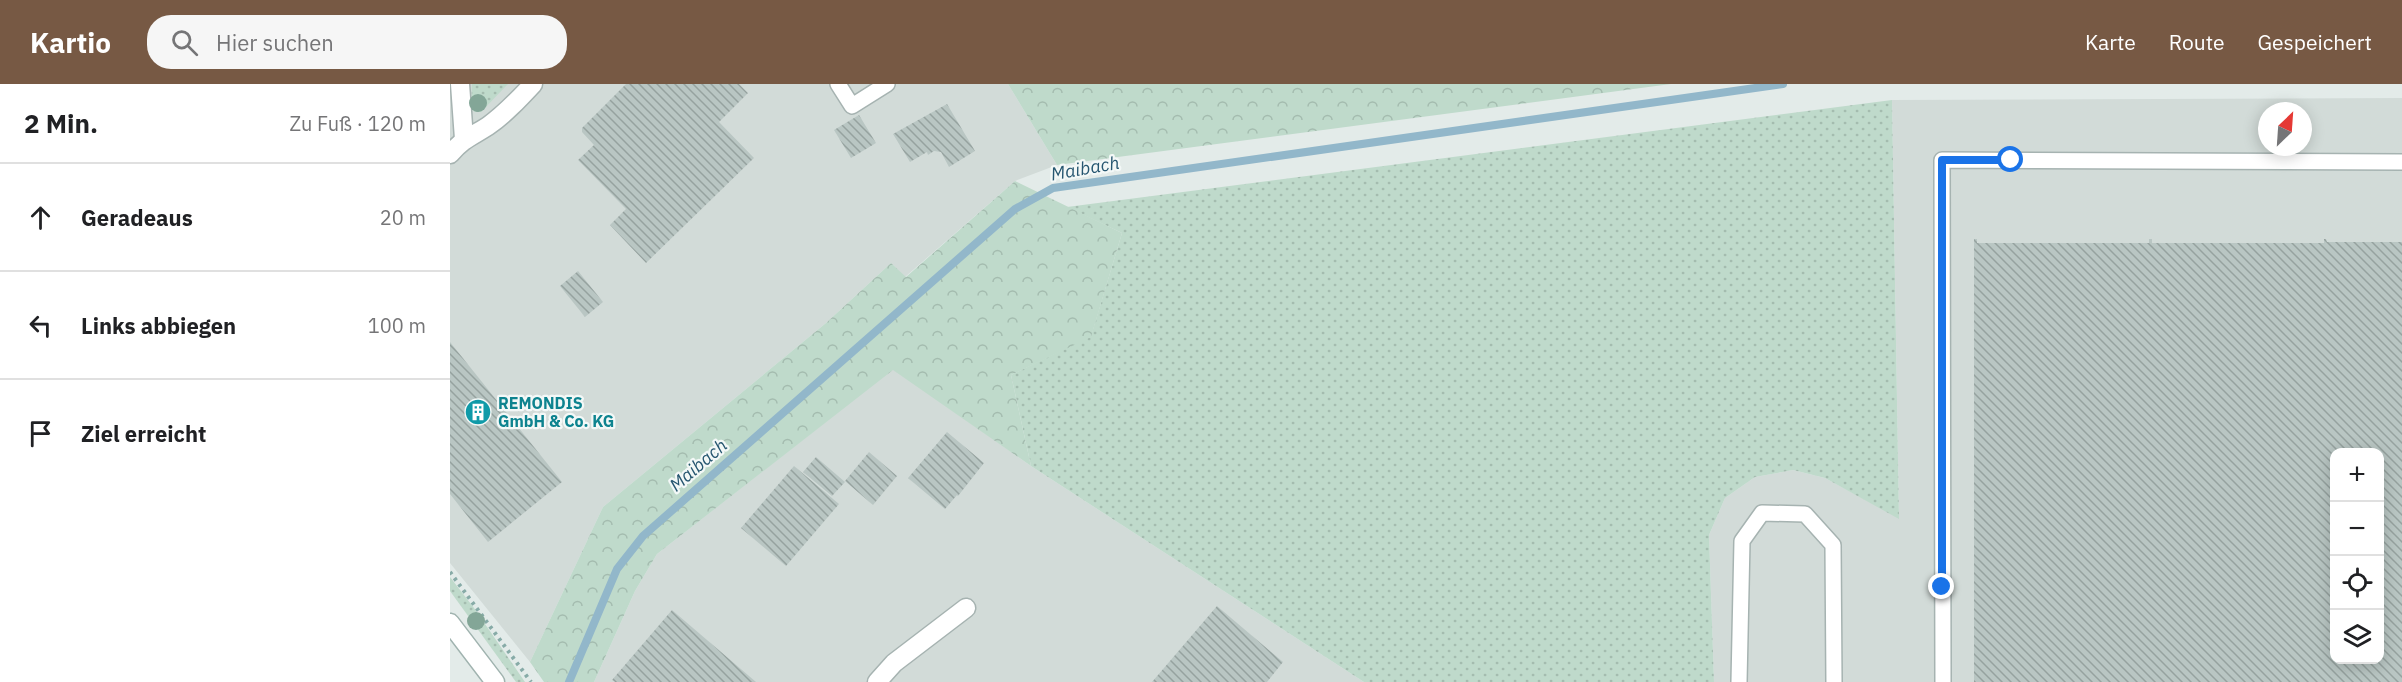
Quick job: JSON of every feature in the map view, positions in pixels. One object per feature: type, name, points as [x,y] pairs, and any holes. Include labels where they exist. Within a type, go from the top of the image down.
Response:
[{"type":"street","points":[[460,84],[464,139]]},
{"type":"street","points":[[450,154],[464,139],[486,127],[511,107],[533,84]]},
{"type":"street","points":[[877,682],[894,663],[966,608]]},
{"type":"street","points":[[450,623],[495,682]]},
{"type":"lane","points":[[838,84],[852,106],[887,84]]},
{"type":"lane","points":[[1942,682],[1942,160],[2402,162]]},
{"type":"lane","points":[[1739,682],[1742,541],[1762,513],[1805,514],[1833,545],[1834,682]]},
{"type":"path","points":[[450,572],[531,682]]},
{"type":"shaded area","points":[[450,84],[1008,84],[1057,165],[1015,181],[905,277],[891,263],[826,323],[603,507],[530,662],[450,563]]},
{"type":"shaded area","points":[[2402,98],[2402,682],[1714,682],[1709,535],[1725,498],[1755,477],[1793,470],[1825,478],[1899,518],[1892,100]]},
{"type":"shaded area","points":[[893,369],[1031,466],[1364,682],[594,682],[635,591],[657,554]]},
{"type":"green space","points":[[472,84],[508,84],[481,112],[475,112],[471,109]]},
{"type":"green space","points":[[1008,84],[1671,84],[1057,165]]},
{"type":"green space","points":[[1892,100],[1899,519],[1825,478],[1793,470],[1755,477],[1725,498],[1709,535],[1714,682],[1364,682],[1031,466],[1011,375],[1091,336],[1122,233],[1067,207]]},
{"type":"green space","points":[[1015,181],[1122,233],[1091,337],[1011,375],[1031,466],[893,370],[657,554],[635,591],[594,682],[544,682],[530,662],[603,507],[826,323],[891,263],[906,277]]},
{"type":"green space","points":[[450,577],[525,682],[516,682],[450,591]]},
{"type":"building","points":[[626,84],[739,84],[748,93],[719,122],[754,158],[646,263],[610,225],[626,209],[578,160],[594,145],[582,132],[582,128]]},
{"type":"building","points":[[947,104],[975,151],[949,167],[941,152],[934,151],[928,155],[927,152],[910,162],[893,134]]},
{"type":"building","points":[[859,115],[876,143],[851,158],[834,130]]},
{"type":"building","points":[[1974,239],[1977,239],[1977,243],[2149,243],[2149,239],[2152,239],[2152,243],[2324,243],[2324,239],[2327,242],[2402,242],[2402,682],[1974,682]]},
{"type":"building","points":[[578,271],[603,302],[585,317],[560,286]]},
{"type":"building","name":"REMONDIS GmbH & Co. KG","points":[[450,342],[562,482],[488,542],[450,494]]},
{"type":"building","points":[[947,432],[984,463],[945,509],[908,478]]},
{"type":"building","points":[[869,452],[897,476],[873,505],[845,481]]},
{"type":"building","points":[[816,457],[845,482],[832,496],[803,472]]},
{"type":"building","points":[[794,466],[839,504],[786,566],[741,528]]},
{"type":"building","points":[[1217,606],[1283,662],[1267,682],[1152,682]]},
{"type":"building","points":[[672,610],[756,682],[615,682],[612,680]]},
{"type":"waterway","name":"Maibach","points":[[569,682],[617,569],[643,536],[1015,209],[1053,188],[1783,84]]},
{"type":"place","name":"REMONDIS GmbH & Co. KG","points":[[478,412]]},
{"type":"route","points":[[1942,587],[1942,160],[2011,160]]}]
